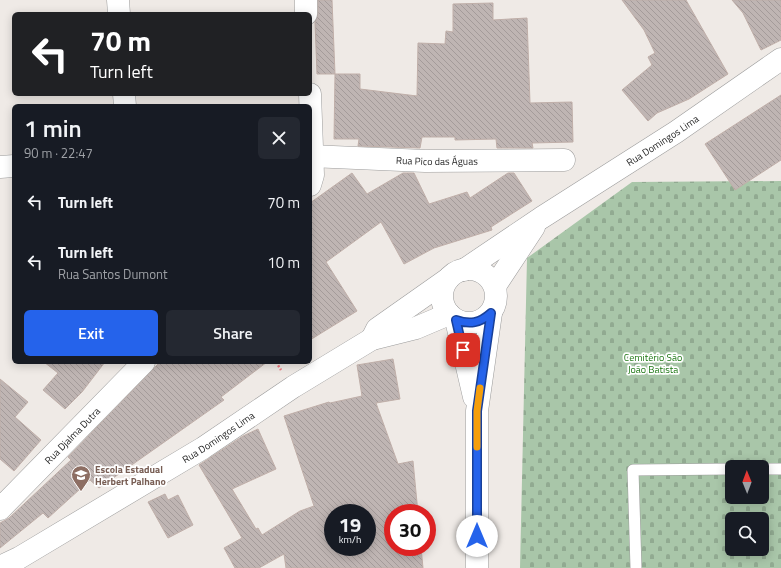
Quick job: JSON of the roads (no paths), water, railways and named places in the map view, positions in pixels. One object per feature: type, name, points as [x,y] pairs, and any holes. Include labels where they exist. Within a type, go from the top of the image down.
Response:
[{"type":"street","points":[[118,0],[119,12]]},
{"type":"street","points":[[306,0],[306,12]]},
{"type":"street","name":"Rua Domingos Lima","points":[[372,339],[377,329],[541,218],[632,161],[781,59]]},
{"type":"street","name":"Rua Pico das Águas","points":[[312,156],[425,161],[564,160]]},
{"type":"street","points":[[0,167],[12,166]]},
{"type":"street","points":[[312,166],[312,178]]},
{"type":"street","name":"Rua Domingos Lima","points":[[495,286],[541,218]]},
{"type":"street","points":[[474,269],[483,272],[490,278],[495,286],[497,296],[496,305],[491,313],[484,319],[475,323],[465,323],[453,317],[444,306],[442,297],[444,288],[456,275],[474,269]]},
{"type":"street","points":[[477,568],[477,411],[491,313]]},
{"type":"street","points":[[453,317],[477,411]]},
{"type":"street","name":"Rua Domingos Lima","points":[[0,567],[19,558],[203,448],[293,387],[372,339],[453,317]]},
{"type":"street","name":"Rua Djalma Dutra","points":[[0,509],[142,364]]},
{"type":"lane","points":[[636,568],[633,470],[725,469]]},
{"type":"lane","points":[[769,469],[781,469]]},
{"type":"place","name":"Escola Estadual Herbert Palhano","points":[[81,492]]},
{"type":"park label","name":"Cemitério São João Batista","points":[[653,362]]}]
